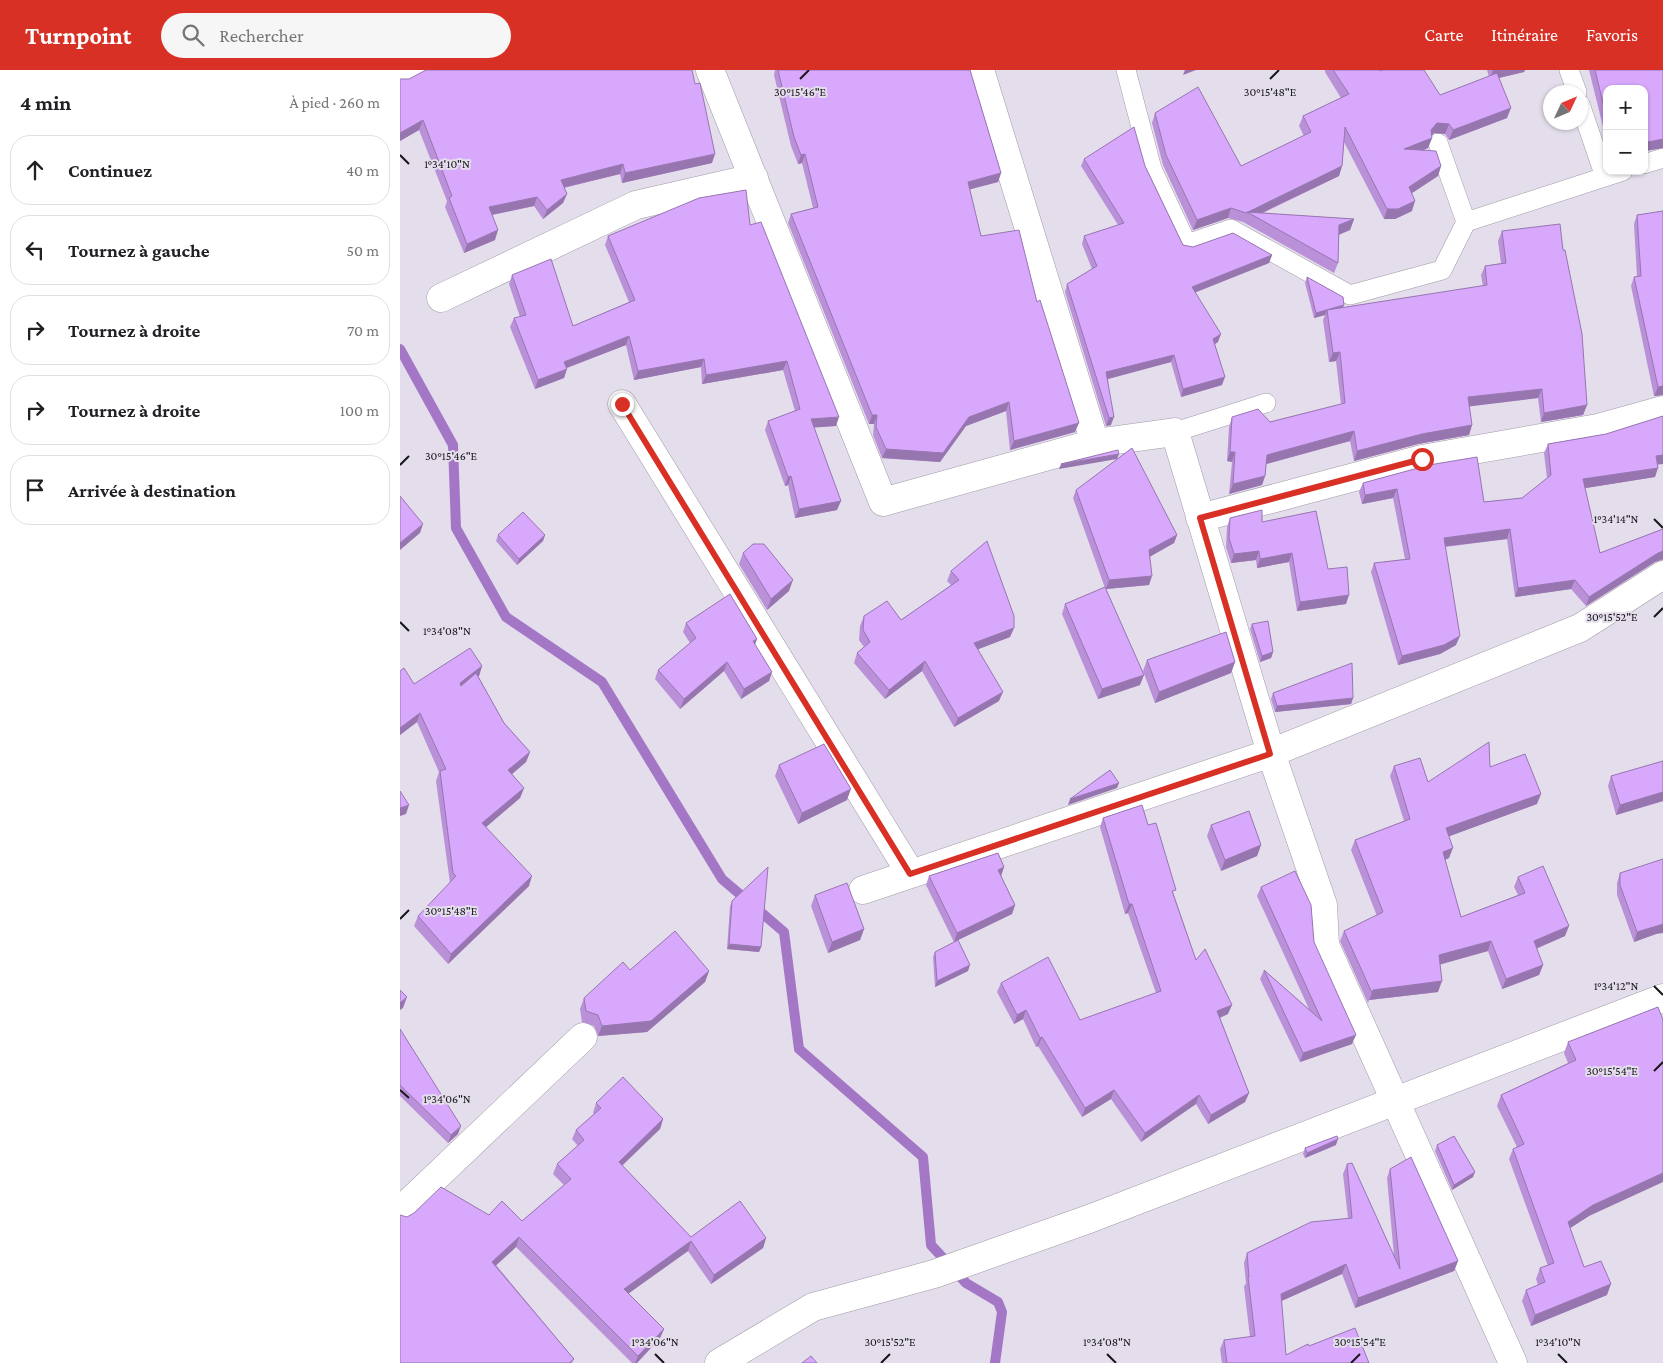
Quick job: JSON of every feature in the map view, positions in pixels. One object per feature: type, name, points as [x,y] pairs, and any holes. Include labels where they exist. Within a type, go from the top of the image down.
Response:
[{"type":"street","points":[[400,74],[410,70]]},
{"type":"street","points":[[710,70],[883,502],[1095,443],[1175,432],[1270,754],[1323,905],[1325,944],[1513,1363]]},
{"type":"street","points":[[980,70],[1095,443]]},
{"type":"street","points":[[442,298],[636,205],[754,178]]},
{"type":"street","points":[[622,404],[910,874]]},
{"type":"street","points":[[1200,518],[1422,459],[1598,428],[1663,410]]},
{"type":"street","points":[[863,890],[1270,754],[1580,628],[1663,575]]},
{"type":"street","points":[[719,1363],[813,1307],[934,1274],[1089,1219],[1663,998]]},
{"type":"street","points":[[400,1210],[583,1038]]},
{"type":"lane","points":[[1126,70],[1152,169],[1187,244],[1231,229],[1350,295],[1442,270],[1466,222],[1611,175]]},
{"type":"lane","points":[[1569,70],[1574,85]]},
{"type":"lane","points":[[1588,120],[1603,151]]},
{"type":"lane","points":[[1438,143],[1466,222]]},
{"type":"lane","points":[[1648,163],[1663,158]]},
{"type":"lane","points":[[1175,432],[1266,403]]},
{"type":"building","points":[[426,70],[692,70],[695,84],[700,83],[715,154],[625,173],[623,164],[561,180],[567,194],[547,210],[537,197],[489,207],[498,230],[467,244],[449,198],[452,196],[423,120],[400,133],[400,79],[409,79]]},
{"type":"building","points":[[778,70],[970,70],[1001,173],[968,182],[981,236],[1019,230],[1037,302],[1040,300],[1079,423],[1014,441],[1009,402],[969,417],[943,453],[886,449],[876,427],[877,415],[872,415],[791,214],[818,207],[805,154],[801,155],[794,137]]},
{"type":"building","points":[[1333,70],[1424,70],[1440,95],[1497,73],[1511,108],[1453,130],[1449,124],[1437,123],[1431,130],[1432,138],[1404,149],[1436,151],[1441,166],[1409,187],[1415,201],[1398,209],[1387,209],[1345,127],[1342,166],[1246,213],[1231,208],[1197,220],[1166,155],[1155,113],[1198,87],[1241,166],[1311,132],[1303,116],[1349,94]]},
{"type":"building","points":[[1595,70],[1663,70],[1663,139],[1648,142],[1648,85],[1603,85],[1603,103]]},
{"type":"building","points":[[1134,127],[1145,166],[1183,245],[1193,247],[1233,233],[1272,255],[1192,287],[1221,334],[1213,339],[1225,377],[1183,389],[1174,355],[1106,372],[1114,417],[1109,418],[1067,284],[1097,266],[1084,236],[1124,223],[1084,159]]},
{"type":"building","points":[[746,190],[750,225],[761,222],[839,417],[811,419],[841,501],[799,509],[791,476],[788,477],[768,421],[800,409],[787,361],[706,375],[704,359],[638,371],[629,336],[564,362],[567,369],[538,380],[514,318],[526,315],[512,275],[551,259],[573,326],[635,300],[608,236],[699,198]]},
{"type":"building","points":[[1663,211],[1663,386],[1658,387],[1634,277],[1641,276],[1637,215]]},
{"type":"building","points":[[1247,212],[1354,219],[1339,225],[1338,263]]},
{"type":"building","points":[[1560,224],[1563,250],[1565,250],[1582,334],[1587,405],[1544,413],[1542,389],[1468,397],[1472,425],[1422,434],[1357,451],[1354,431],[1267,455],[1265,476],[1233,484],[1235,452],[1230,452],[1232,417],[1258,409],[1270,422],[1345,403],[1340,352],[1333,353],[1327,310],[1487,285],[1485,266],[1506,263],[1502,231]]},
{"type":"building","points":[[1307,277],[1343,297],[1344,305],[1316,313]]},
{"type":"building","points":[[1663,416],[1663,455],[1656,456],[1658,468],[1583,479],[1600,553],[1663,529],[1663,551],[1589,597],[1575,580],[1518,588],[1510,529],[1444,538],[1460,636],[1444,645],[1402,656],[1374,563],[1410,559],[1397,489],[1365,495],[1363,483],[1429,465],[1477,457],[1484,502],[1522,498],[1551,475],[1548,444],[1606,434]]},
{"type":"building","points":[[1132,448],[1177,535],[1149,550],[1152,576],[1109,580],[1076,490]]},
{"type":"building","points":[[1118,450],[1119,454],[1061,464]]},
{"type":"building","points":[[400,496],[423,524],[400,543]]},
{"type":"building","points":[[1262,510],[1262,522],[1316,511],[1328,569],[1347,567],[1349,595],[1300,602],[1292,553],[1260,559],[1259,551],[1234,554],[1229,538],[1230,518]]},
{"type":"building","points":[[523,512],[545,535],[519,559],[498,535]]},
{"type":"building","points":[[987,541],[1014,616],[1014,628],[974,643],[1003,692],[958,718],[925,661],[889,690],[857,653],[870,642],[863,630],[864,616],[887,601],[901,620],[959,580],[951,571]]},
{"type":"building","points":[[753,544],[764,544],[793,580],[771,599],[743,553]]},
{"type":"building","points":[[1105,587],[1144,675],[1102,689],[1065,604]]},
{"type":"building","points":[[730,594],[757,639],[753,641],[772,672],[744,689],[727,662],[684,699],[658,670],[696,638],[686,623]]},
{"type":"building","points":[[1268,621],[1273,652],[1262,656],[1252,624]]},
{"type":"building","points":[[1226,632],[1235,662],[1159,692],[1147,660]]},
{"type":"building","points":[[470,648],[482,666],[460,683],[461,686],[476,673],[504,723],[530,752],[508,770],[524,788],[482,823],[532,876],[451,954],[418,916],[456,876],[453,873],[440,771],[446,769],[420,713],[400,728],[400,671],[404,668],[414,684]]},
{"type":"building","points":[[1352,663],[1353,698],[1277,706],[1273,693]]},
{"type":"building","points":[[1489,742],[1490,767],[1525,754],[1541,794],[1446,828],[1453,848],[1443,852],[1461,917],[1525,893],[1518,877],[1543,866],[1569,926],[1534,941],[1543,965],[1506,979],[1491,941],[1439,955],[1442,981],[1373,990],[1372,993],[1344,931],[1383,912],[1355,840],[1410,819],[1394,766],[1420,758],[1428,782]]},
{"type":"building","points":[[824,744],[851,789],[802,813],[779,765]]},
{"type":"building","points":[[1663,761],[1663,792],[1620,805],[1611,776]]},
{"type":"building","points":[[1110,770],[1119,783],[1070,799]]},
{"type":"building","points":[[400,791],[409,805],[400,808]]},
{"type":"building","points":[[1142,805],[1148,825],[1156,823],[1176,890],[1172,891],[1196,960],[1205,949],[1232,1005],[1217,1011],[1249,1093],[1211,1115],[1199,1095],[1145,1133],[1114,1090],[1085,1108],[1042,1037],[1040,1038],[1026,1010],[1017,1015],[1001,983],[1048,957],[1080,1020],[1161,991],[1132,904],[1129,904],[1103,818]]},
{"type":"building","points":[[1249,811],[1261,845],[1225,860],[1211,825]]},
{"type":"building","points":[[998,853],[1004,867],[998,870],[1015,905],[957,933],[929,876]]},
{"type":"building","points":[[1663,859],[1663,924],[1637,932],[1620,885],[1620,873]]},
{"type":"building","points":[[768,867],[761,947],[729,944],[732,901]]},
{"type":"building","points":[[1295,871],[1311,905],[1314,942],[1356,1035],[1303,1053],[1264,970],[1322,1021],[1261,887]]},
{"type":"building","points":[[847,883],[864,929],[832,942],[815,895]]},
{"type":"building","points":[[675,931],[709,971],[651,1021],[602,1026],[598,1015],[586,1011],[584,998],[623,962],[630,970]]},
{"type":"building","points":[[958,940],[970,965],[937,981],[935,952]]},
{"type":"building","points":[[400,990],[407,997],[400,1003]]},
{"type":"building","points":[[1658,1007],[1663,1020],[1663,1173],[1593,1205],[1568,1222],[1584,1267],[1601,1261],[1611,1284],[1535,1315],[1526,1290],[1545,1282],[1540,1268],[1554,1263],[1513,1149],[1524,1144],[1501,1095],[1576,1060],[1568,1042]]},
{"type":"building","points":[[400,1029],[461,1126],[451,1135],[400,1085]]},
{"type":"building","points":[[623,1077],[663,1119],[619,1162],[691,1237],[740,1201],[766,1238],[714,1275],[691,1241],[624,1289],[664,1329],[638,1356],[519,1237],[492,1262],[574,1359],[569,1363],[400,1363],[400,1215],[407,1217],[414,1213],[441,1187],[489,1215],[502,1201],[522,1221],[571,1179],[557,1164],[584,1140],[576,1130],[601,1108],[596,1103]]},
{"type":"building","points":[[1337,1136],[1338,1139],[1307,1153],[1305,1148]]},
{"type":"building","points":[[1454,1136],[1475,1172],[1454,1185],[1437,1145]]},
{"type":"building","points":[[1411,1157],[1458,1261],[1358,1298],[1346,1264],[1281,1294],[1286,1355],[1308,1344],[1309,1346],[1355,1328],[1369,1363],[1227,1363],[1224,1340],[1255,1336],[1247,1253],[1311,1222],[1352,1218],[1347,1164],[1352,1163],[1400,1269],[1390,1169]]},
{"type":"building","points":[[811,1356],[817,1363],[802,1363]]},
{"type":"waterway","points":[[400,349],[453,445],[456,528],[506,617],[602,682],[722,879],[784,932],[799,1049],[923,1157],[931,1245],[966,1283],[998,1302],[1002,1312],[995,1363]]},
{"type":"route","points":[[622,404],[910,874],[1270,754],[1200,518],[1422,459]]}]
